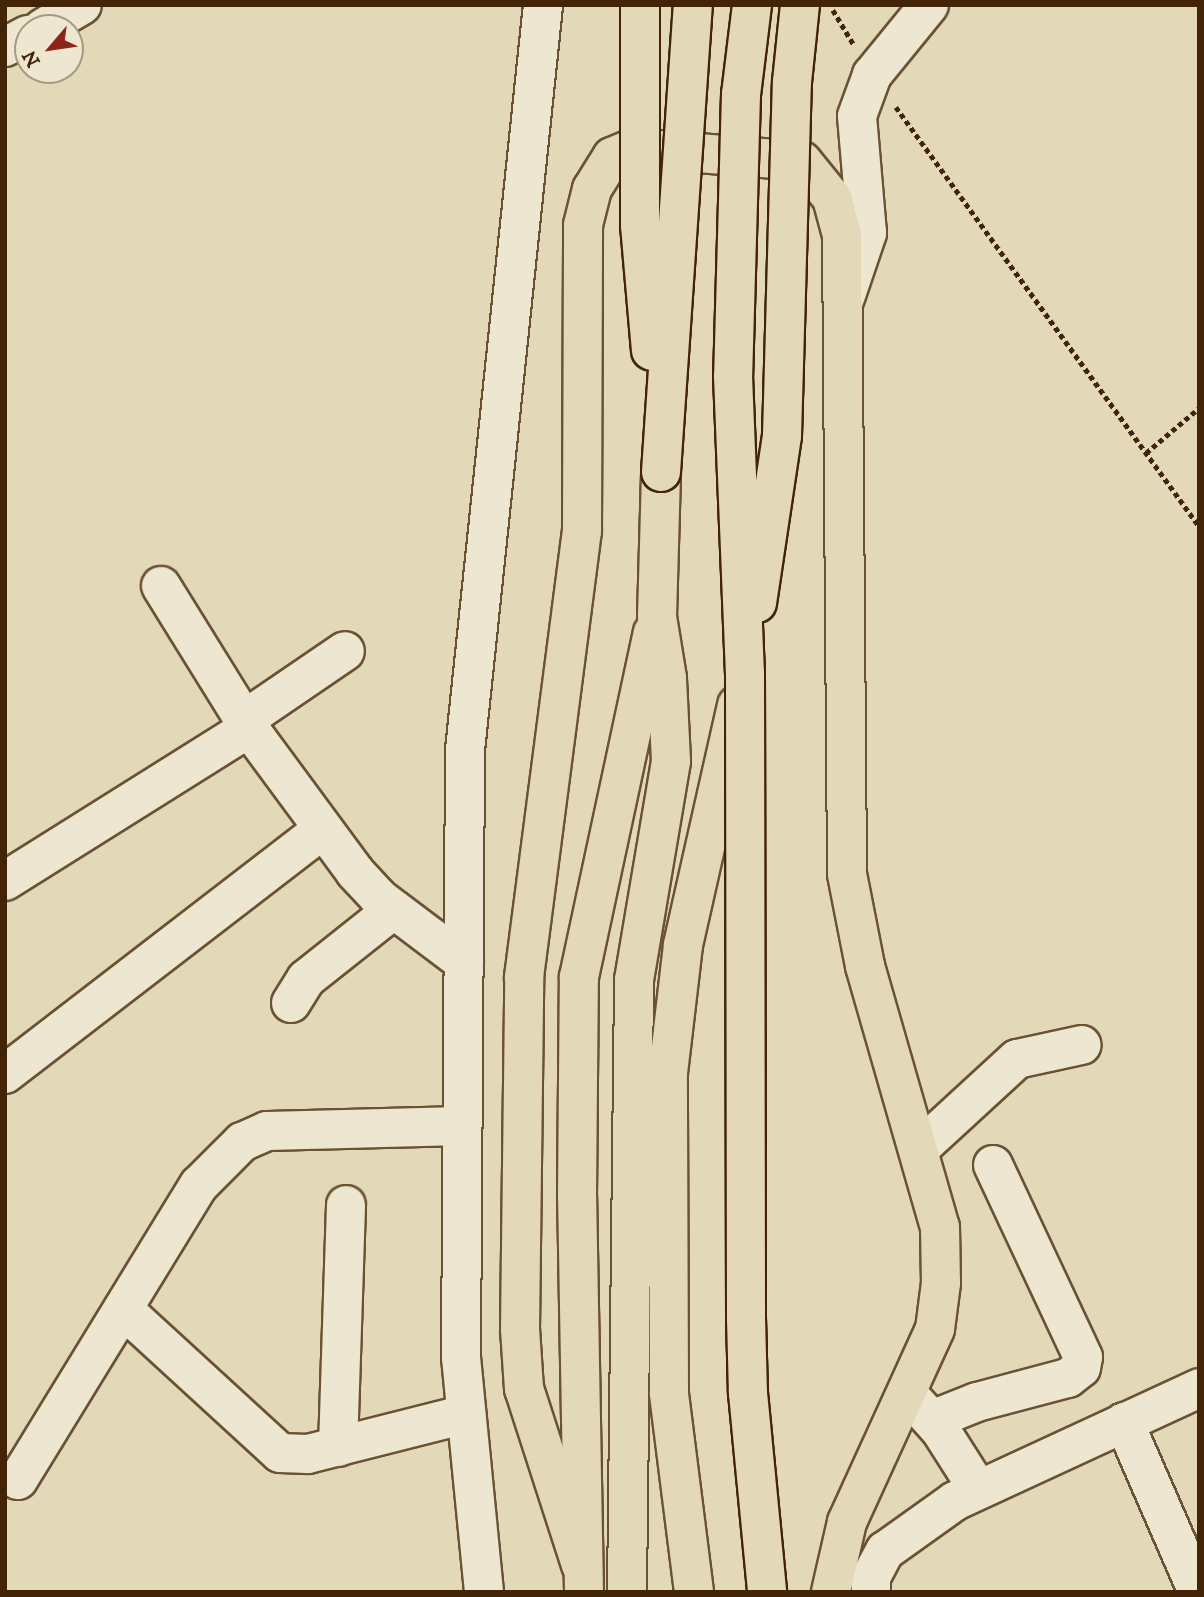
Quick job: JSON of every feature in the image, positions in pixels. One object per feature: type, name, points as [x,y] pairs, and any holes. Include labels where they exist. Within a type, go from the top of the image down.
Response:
[{"type":"highway","points":[[640,5],[640,225],[662,472]]},
{"type":"highway","points":[[627,1592],[635,980],[671,761],[667,678],[657,617],[662,472],[693,5]]},
{"type":"highway","points":[[752,5],[741,94],[733,376],[745,673],[748,1393],[767,1592]]},
{"type":"highway","points":[[694,1592],[669,1393],[668,1073],[683,945],[745,673],[782,436],[792,82],[800,5]]},
{"type":"highway","points":[[583,1578],[524,1390],[520,1329],[524,977],[538,841],[573,623],[584,481],[583,225],[592,189],[612,157],[633,148],[802,161],[832,198],[842,236],[847,874],[865,966],[940,1227],[941,1283],[935,1329],[919,1407],[847,1522],[831,1592]]},
{"type":"highway","points":[[583,1578],[579,977],[629,730],[657,617]]},
{"type":"street","points":[[67,14],[82,5]]},
{"type":"street","points":[[484,1592],[461,1357],[464,750],[543,5]]},
{"type":"street","points":[[843,304],[867,233],[857,117],[872,75],[929,5]]},
{"type":"street","points":[[161,586],[247,724],[355,872],[394,909],[464,962]]},
{"type":"street","points":[[5,881],[247,724],[345,651]]},
{"type":"street","points":[[5,1074],[323,829]]},
{"type":"street","points":[[291,1003],[306,979],[394,909]]},
{"type":"street","points":[[919,1149],[996,1073],[1017,1059],[1082,1045]]},
{"type":"street","points":[[18,1480],[199,1185],[242,1142],[267,1131],[462,1126]]},
{"type":"street","points":[[919,1407],[977,1402],[1068,1378],[1081,1368],[1083,1357],[993,1165]]},
{"type":"street","points":[[338,1447],[346,1205]]},
{"type":"street","points":[[123,1309],[273,1449],[308,1454],[466,1414]]},
{"type":"street","points":[[871,1592],[872,1577],[885,1551],[978,1489],[1199,1388]]},
{"type":"street","points":[[919,1407],[978,1489]]},
{"type":"street","points":[[1124,1422],[1198,1592]]},
{"type":"path","points":[[830,5],[872,75],[1004,251],[1199,526]]},
{"type":"path","points":[[1146,453],[1199,408]]}]
